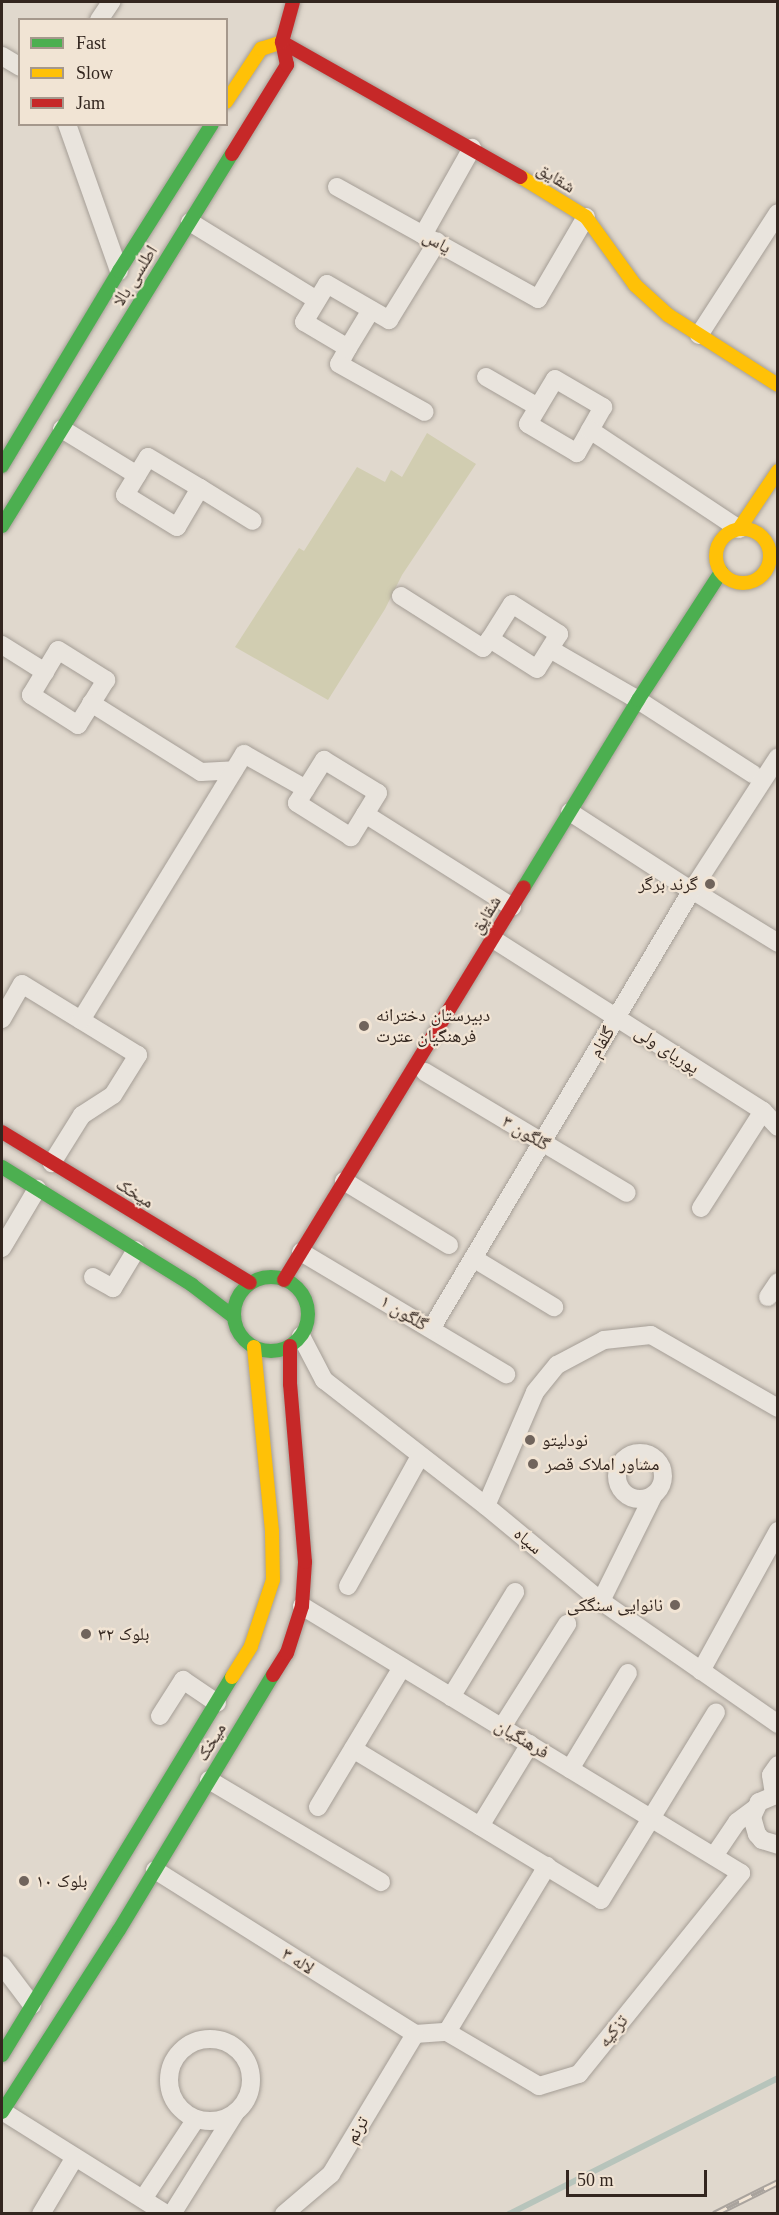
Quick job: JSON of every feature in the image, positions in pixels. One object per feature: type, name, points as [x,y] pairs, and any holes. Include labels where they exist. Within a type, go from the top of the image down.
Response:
[{"type":"street","points":[[100,18],[111,2]]},
{"type":"street","name":"اطلسی بالا","points":[[3,461],[133,280],[190,222],[287,65],[282,42],[293,2]]},
{"type":"street","points":[[228,99],[261,49],[282,42]]},
{"type":"street","name":"شقایق","points":[[282,42],[472,148],[586,217],[635,285],[668,315],[777,385]]},
{"type":"street","points":[[2,56],[18,66]]},
{"type":"street","points":[[68,126],[133,280]]},
{"type":"street","name":"اطلسی بالا","points":[[2,526],[62,429],[133,280],[211,126]]},
{"type":"street","points":[[348,348],[304,322],[317,300],[327,284],[389,320],[472,148]]},
{"type":"street","name":"یاس","points":[[337,187],[538,298],[586,217]]},
{"type":"street","points":[[699,335],[777,213]]},
{"type":"street","points":[[190,222],[317,300]]},
{"type":"street","points":[[371,310],[339,364],[425,412]]},
{"type":"street","points":[[486,377],[538,407]]},
{"type":"street","points":[[555,379],[603,407],[577,453],[528,424],[538,407],[555,379]]},
{"type":"street","points":[[62,429],[137,476]]},
{"type":"street","points":[[590,430],[767,544],[770,561],[762,576],[746,584]]},
{"type":"street","points":[[200,488],[177,527],[125,495],[148,457],[200,488],[253,521]]},
{"type":"street","points":[[748,530],[777,471]]},
{"type":"street","points":[[770,588],[735,582],[721,572],[715,556],[718,545],[728,532],[748,530],[777,542]]},
{"type":"street","name":"شقایق","points":[[285,1280],[638,700],[721,572]]},
{"type":"street","points":[[401,596],[483,648],[512,604],[559,634],[537,669],[489,639]]},
{"type":"street","points":[[2,645],[45,672]]},
{"type":"street","points":[[550,649],[638,700],[765,781]]},
{"type":"street","points":[[58,650],[106,680],[91,703],[78,725],[31,695],[58,650]]},
{"type":"street","points":[[91,703],[201,771],[234,770]]},
{"type":"street","points":[[81,1020],[244,754],[306,789]]},
{"type":"street","name":"گلفام","points":[[432,1329],[616,1018],[688,888],[765,781],[777,757]]},
{"type":"street","points":[[324,760],[378,793],[351,837],[297,803],[306,789],[324,760]]},
{"type":"street","points":[[570,812],[777,943]]},
{"type":"street","points":[[365,814],[512,907]]},
{"type":"street","name":"پوریای ولی","points":[[493,939],[763,1112],[777,1127]]},
{"type":"street","points":[[2,1019],[22,984],[138,1055],[113,1095],[82,1115],[2,1248]]},
{"type":"street","name":"گلگون ۳","points":[[425,1072],[627,1193]]},
{"type":"street","points":[[701,1208],[763,1112]]},
{"type":"street","name":"میخک","points":[[2,1132],[45,1176],[136,1250],[201,1291],[234,1317]]},
{"type":"street","name":"میخک","points":[[2,1167],[45,1176],[250,1283]]},
{"type":"street","points":[[344,1181],[449,1245]]},
{"type":"street","points":[[93,1277],[113,1288],[136,1250]]},
{"type":"street","name":"گلگون ۱","points":[[301,1252],[506,1374]]},
{"type":"street","points":[[473,1258],[554,1307]]},
{"type":"street","points":[[267,1277],[285,1280],[296,1287],[304,1298],[308,1311],[306,1324],[295,1341],[276,1351],[254,1347],[240,1335],[234,1317],[238,1298],[250,1283],[267,1277]]},
{"type":"street","points":[[486,1506],[535,1392],[557,1365],[604,1340],[651,1335],[777,1408]]},
{"type":"street","name":"میخک","points":[[2,2112],[155,1870],[287,1653],[302,1606],[306,1562],[290,1384],[295,1341]]},
{"type":"street","name":"سپاه","points":[[295,1341],[324,1380],[486,1506],[601,1601],[777,1724]]},
{"type":"street","name":"میخک","points":[[2,2055],[251,1646],[263,1616],[273,1580],[270,1509],[254,1347]]},
{"type":"street","points":[[348,1586],[420,1456]]},
{"type":"street","points":[[601,1601],[654,1494]]},
{"type":"street","points":[[701,1671],[777,1531]]},
{"type":"street","points":[[452,1697],[515,1592]]},
{"type":"street","name":"فرهنگیان","points":[[302,1606],[741,1873]]},
{"type":"street","points":[[502,1727],[567,1624]]},
{"type":"street","points":[[318,1807],[402,1667]]},
{"type":"street","points":[[570,1769],[628,1673]]},
{"type":"street","points":[[160,1716],[183,1680],[217,1703]]},
{"type":"street","points":[[353,1749],[601,1900],[716,1712]]},
{"type":"street","points":[[480,1826],[530,1744]]},
{"type":"street","points":[[714,1856],[737,1822],[754,1809],[759,1802],[776,1794],[771,1774],[777,1765]]},
{"type":"street","points":[[209,1780],[381,1882]]},
{"type":"street","points":[[754,1809],[753,1826],[756,1834],[762,1840],[777,1845]]},
{"type":"street","points":[[415,2034],[447,2032],[547,1866]]},
{"type":"street","name":"لاله ۳","points":[[155,1870],[415,2034]]},
{"type":"street","name":"تزکیه","points":[[447,2032],[539,2086],[579,2074],[741,1873]]},
{"type":"street","points":[[2,1965],[33,2005]]},
{"type":"street","name":"ترنم","points":[[284,2214],[331,2174],[415,2034]]},
{"type":"street","points":[[172,2214],[250,2090],[251,2076],[247,2062],[239,2051],[227,2043],[214,2039],[189,2044],[178,2053],[171,2064],[168,2077],[175,2102],[184,2112],[196,2119],[216,2120],[235,2113]]},
{"type":"street","points":[[2,2112],[166,2214]]},
{"type":"street","points":[[144,2199],[196,2119]]},
{"type":"street","points":[[41,2214],[75,2157]]},
{"type":"shaded area","points":[[427,433],[476,464],[402,575],[385,609],[328,700],[235,647],[299,548],[304,551],[357,467],[385,482],[391,470],[402,477]]},
{"type":"waterway","points":[[509,2214],[778,2078]]},
{"type":"railway","points":[[714,2214],[778,2182]]},
{"type":"traffic: fast","points":[[2,466],[119,271],[211,126]]},
{"type":"traffic: fast","points":[[2,526],[232,154]]},
{"type":"traffic: fast","points":[[524,887],[638,700],[721,572]]},
{"type":"traffic: fast","points":[[2,1167],[192,1285],[234,1317]]},
{"type":"traffic: fast","points":[[271,1277],[285,1280],[297,1288],[305,1300],[308,1314],[305,1328],[297,1340],[285,1348],[271,1351],[257,1348],[245,1340],[237,1328],[234,1314],[237,1300],[245,1288],[257,1280],[271,1277]]},
{"type":"traffic: fast","points":[[2,2112],[119,1930],[273,1675]]},
{"type":"traffic: fast","points":[[2,2055],[232,1677]]},
{"type":"traffic: slow","points":[[228,99],[261,49],[282,42]]},
{"type":"traffic: slow","points":[[521,177],[586,217],[635,285],[668,315],[778,385]]},
{"type":"traffic: slow","points":[[739,529],[778,471]]},
{"type":"traffic: slow","points":[[738,529],[748,529],[758,533],[766,541],[770,556],[766,571],[758,579],[748,583],[738,583],[728,579],[720,571],[716,561],[716,551],[720,541],[728,533],[738,529]]},
{"type":"traffic: slow","points":[[232,1677],[251,1646],[273,1580],[272,1531],[254,1347]]},
{"type":"traffic: jam","points":[[232,154],[287,65],[282,42],[293,2]]},
{"type":"traffic: jam","points":[[282,42],[521,177]]},
{"type":"traffic: jam","points":[[284,1280],[524,887]]},
{"type":"traffic: jam","points":[[2,1132],[250,1283]]},
{"type":"traffic: jam","points":[[273,1675],[287,1653],[302,1606],[305,1562],[290,1384],[290,1346]]},
{"type":"place","name":"گرند برگر","points":[[710,884]]},
{"type":"place","name":"دبیرستان دخترانه فرهنگیان عترت","points":[[364,1026]]},
{"type":"place","name":"نودلیتو","points":[[530,1440]]},
{"type":"place","name":"مشاور املاک قصر","points":[[533,1464]]},
{"type":"place","name":"نانوایی سنگکی","points":[[675,1605]]},
{"type":"place","name":"بلوک ۳۲","points":[[86,1634]]},
{"type":"place","name":"بلوک ۱۰","points":[[24,1881]]}]
